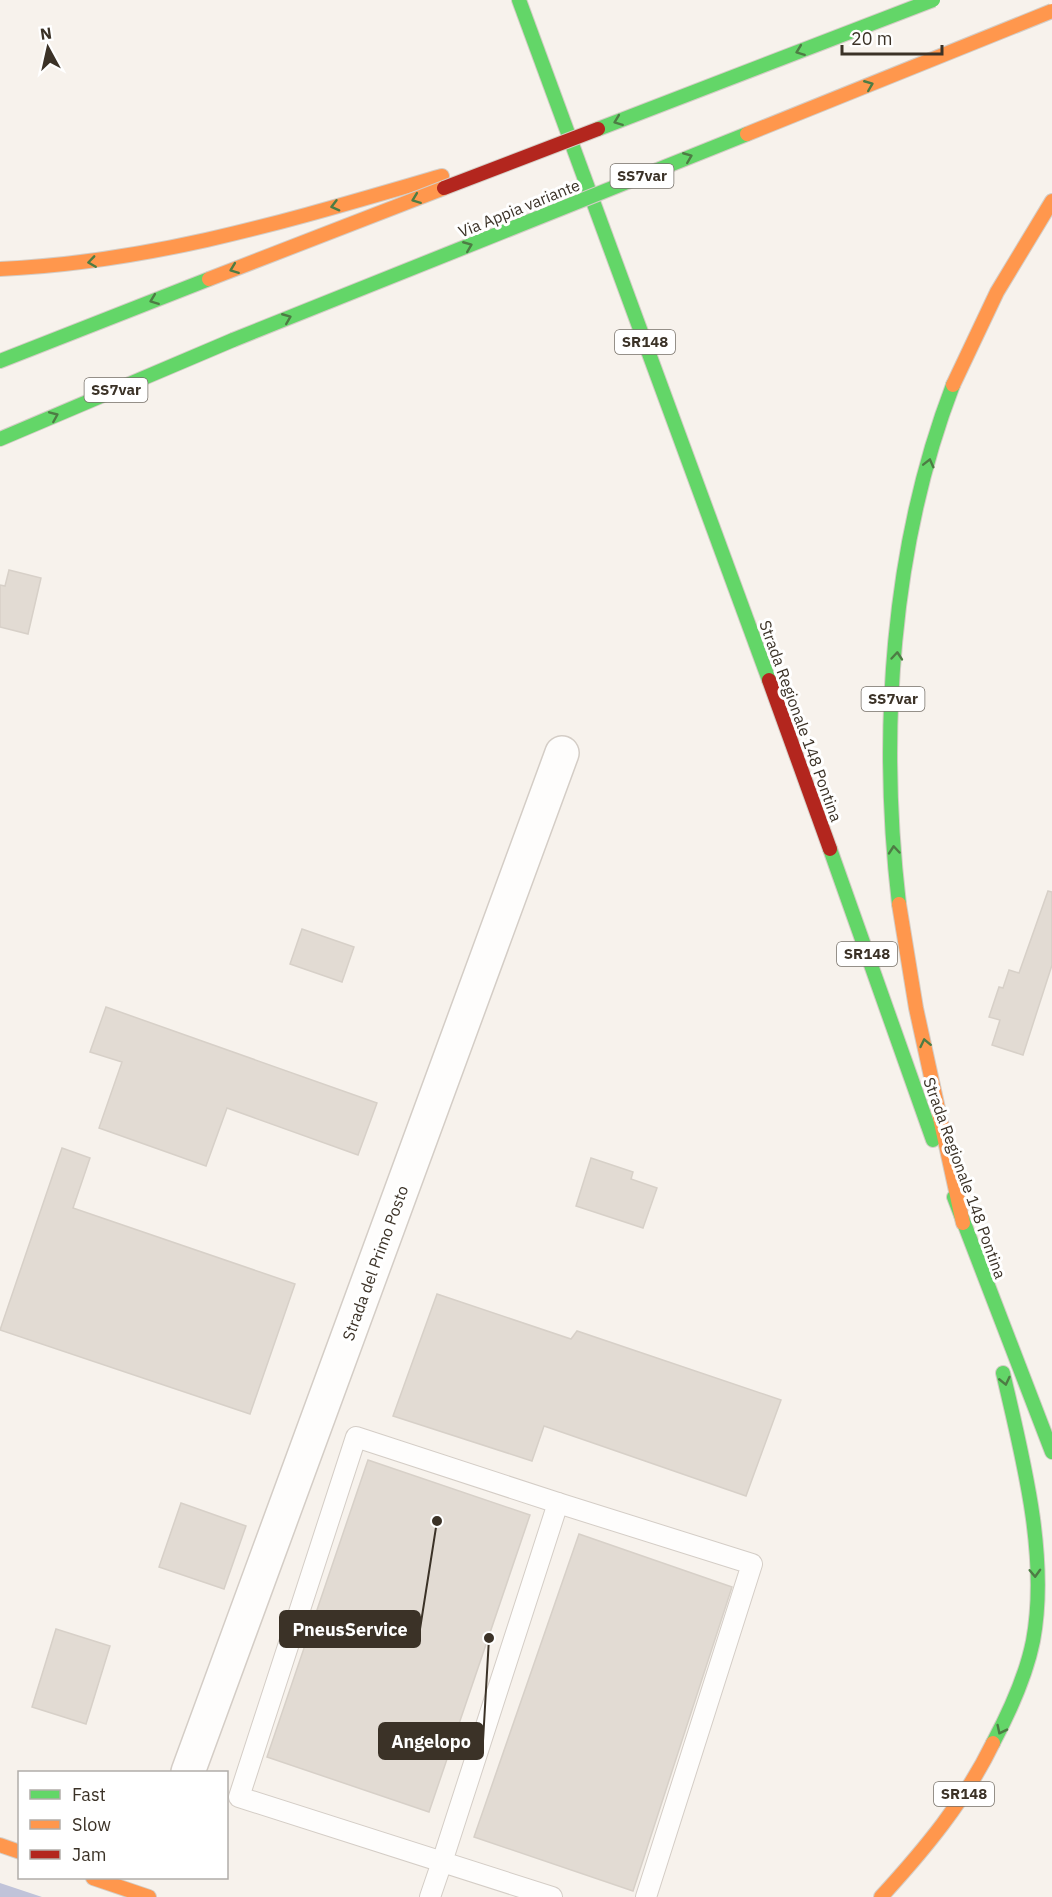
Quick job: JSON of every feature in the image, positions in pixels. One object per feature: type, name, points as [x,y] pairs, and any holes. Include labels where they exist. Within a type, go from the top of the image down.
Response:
[{"type":"main road","name":"Strada Regionale 148 Pontina","points":[[519,0],[771,684],[963,1223],[1052,1452]]},
{"type":"main road","points":[[0,361],[933,0]]},
{"type":"main road","name":"Via Appia variante","points":[[0,439],[233,340],[1052,12]]},
{"type":"main road","points":[[0,269],[64,266],[191,244],[554,146]]},
{"type":"main road","name":"SS7var","points":[[963,1223],[909,965],[899,901],[891,800],[896,670],[913,537],[930,459],[941,422],[976,333],[1017,255],[1052,201]]},
{"type":"main road","name":"SR148","points":[[881,1897],[919,1857],[951,1816],[1003,1728],[1023,1676],[1034,1635],[1034,1550],[1029,1493],[998,1354],[963,1223]]},
{"type":"main road","points":[[0,1845],[18,1851]]},
{"type":"main road","points":[[98,1879],[147,1890]]},
{"type":"street","name":"Strada del Primo Posto","points":[[189,1771],[562,753]]},
{"type":"lane","points":[[552,1897],[239,1797],[356,1437],[752,1564],[646,1897]]},
{"type":"lane","points":[[430,1897],[558,1503]]},
{"type":"water","points":[[0,1883],[42,1897],[0,1897]]},
{"type":"building","points":[[9,570],[41,578],[28,634],[0,627],[0,585],[5,586]]},
{"type":"building","points":[[1048,891],[1052,892],[1052,965],[1023,1055],[992,1045],[1000,1020],[989,1017],[999,987],[1003,988],[1009,970],[1019,973]]},
{"type":"building","points":[[302,929],[354,947],[342,982],[290,964]]},
{"type":"building","points":[[106,1007],[377,1103],[358,1155],[227,1108],[206,1166],[99,1128],[122,1062],[90,1052]]},
{"type":"building","points":[[62,1148],[90,1158],[73,1208],[295,1284],[250,1414],[0,1330]]},
{"type":"building","points":[[591,1158],[633,1172],[631,1179],[657,1188],[643,1228],[576,1206]]},
{"type":"building","points":[[437,1294],[571,1339],[577,1331],[781,1400],[746,1496],[544,1426],[532,1461],[393,1416]]},
{"type":"building","points":[[368,1460],[530,1515],[429,1812],[267,1757]]},
{"type":"building","points":[[181,1503],[246,1526],[224,1589],[159,1567]]},
{"type":"building","points":[[579,1534],[732,1587],[633,1891],[474,1837]]},
{"type":"building","points":[[56,1629],[110,1646],[86,1724],[32,1707]]},
{"type":"traffic: fast","points":[[519,0],[769,680]]},
{"type":"traffic: fast","points":[[598,129],[933,0]]},
{"type":"traffic: fast","points":[[233,340],[747,134]]},
{"type":"traffic: fast","points":[[0,361],[209,279]]},
{"type":"traffic: fast","points":[[0,439],[233,340]]},
{"type":"traffic: fast","points":[[899,904],[890,774],[895,641],[903,575],[916,510],[932,447],[953,385]]},
{"type":"traffic: fast","points":[[830,849],[933,1140]]},
{"type":"traffic: fast","points":[[954,1197],[1052,1452]]},
{"type":"traffic: fast","points":[[993,1743],[1022,1680],[1033,1641],[1038,1575],[1036,1540],[1025,1471],[1003,1373]]},
{"type":"traffic: slow","points":[[747,134],[1052,11]]},
{"type":"traffic: slow","points":[[0,269],[58,265],[169,248],[332,208],[442,176]]},
{"type":"traffic: slow","points":[[209,279],[444,188]]},
{"type":"traffic: slow","points":[[953,385],[997,292],[1052,201]]},
{"type":"traffic: slow","points":[[899,904],[916,1008],[963,1223]]},
{"type":"traffic: slow","points":[[881,1897],[957,1805],[993,1743]]},
{"type":"traffic: slow","points":[[0,1845],[18,1851]]},
{"type":"traffic: slow","points":[[96,1879],[149,1897]]},
{"type":"traffic: jam","points":[[444,188],[598,129]]},
{"type":"traffic: jam","points":[[769,680],[830,849]]},
{"type":"place","name":"PneusService","points":[[437,1521]]},
{"type":"place","name":"Angelopo","points":[[489,1638]]}]
